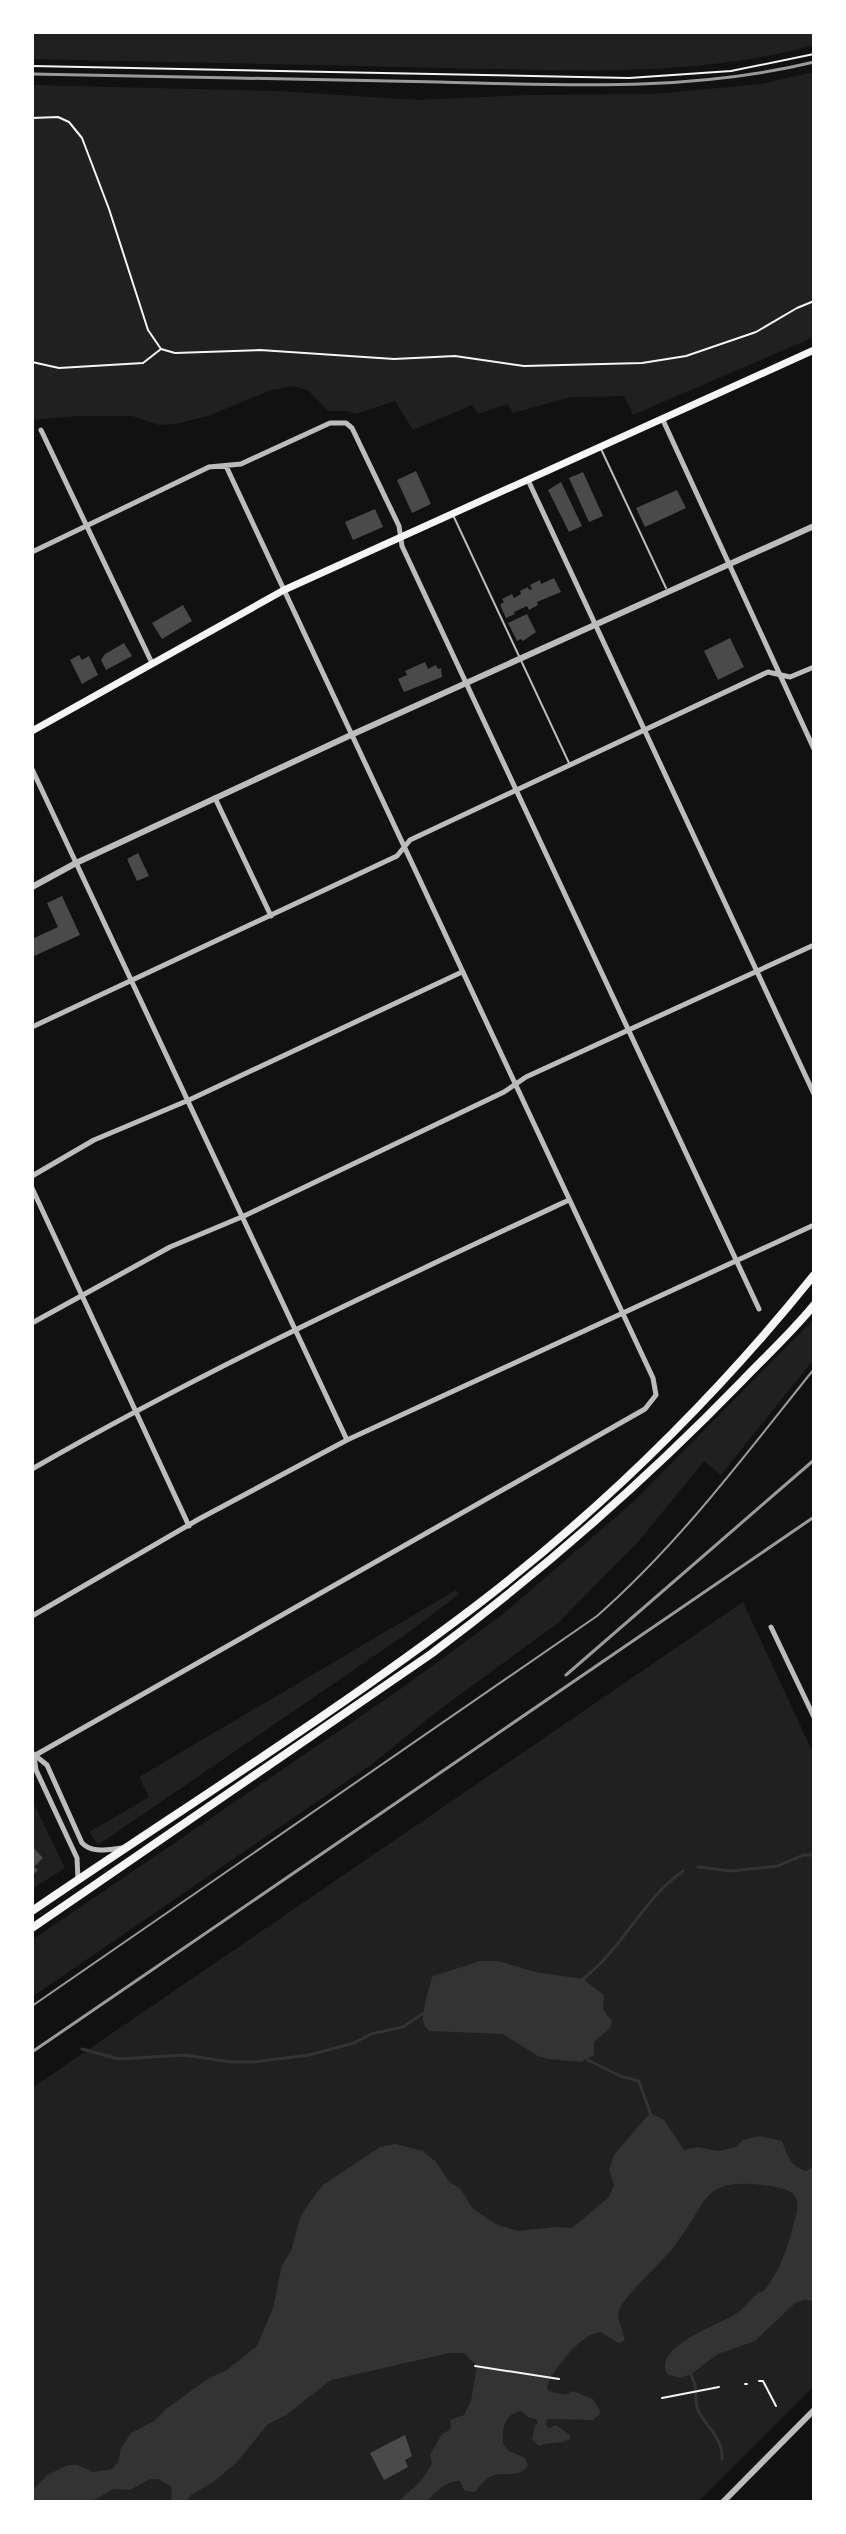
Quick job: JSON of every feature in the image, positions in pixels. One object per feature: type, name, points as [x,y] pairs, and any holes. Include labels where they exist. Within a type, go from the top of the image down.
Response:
[{"type":"highway","points":[[32,1911],[410,1654],[538,1555],[651,1454],[717,1389],[814,1275]]},
{"type":"highway","points":[[32,1928],[488,1612],[639,1483],[814,1305]]},
{"type":"main road","points":[[32,731],[284,590],[814,350]]},
{"type":"street","points":[[662,417],[814,749]]},
{"type":"street","points":[[32,552],[209,467],[241,464],[330,423],[346,423],[354,431],[399,526],[402,546],[759,1309]]},
{"type":"street","points":[[41,430],[152,663]]},
{"type":"street","points":[[33,1755],[645,1409],[656,1395],[655,1384],[226,466]]},
{"type":"street","points":[[528,480],[814,1094]]},
{"type":"street","points":[[32,887],[76,863],[351,735],[814,526]]},
{"type":"street","points":[[32,1027],[121,988],[132,980],[397,856],[410,840],[518,792],[768,672],[794,676],[814,667]]},
{"type":"street","points":[[32,769],[347,1440]]},
{"type":"street","points":[[215,798],[271,916]]},
{"type":"street","points":[[32,1323],[170,1247],[244,1216],[504,1092],[526,1077],[814,945]]},
{"type":"street","points":[[32,1176],[94,1140],[189,1100],[462,972]]},
{"type":"street","points":[[32,1188],[189,1526]]},
{"type":"street","points":[[32,1469],[135,1409],[296,1328],[569,1200]]},
{"type":"street","points":[[32,1616],[347,1440],[814,1225]]},
{"type":"street","points":[[771,1627],[814,1717]]},
{"type":"street","points":[[33,1755],[47,1765],[82,1843],[87,1848],[124,1848]]},
{"type":"street","points":[[33,1755],[36,1770],[77,1858],[78,1880]]},
{"type":"street","points":[[723,2502],[814,2410]]},
{"type":"lane","points":[[600,448],[668,594]]},
{"type":"lane","points":[[453,514],[571,767]]},
{"type":"path","points":[[32,66],[629,78],[731,71],[814,54]]},
{"type":"path","points":[[32,118],[58,117],[79,132],[104,194],[144,318],[161,349],[175,353],[260,350],[394,359],[455,356],[524,366],[657,362],[686,356],[756,332],[814,301]]},
{"type":"path","points":[[32,362],[59,368],[143,363],[161,349]]},
{"type":"path","points":[[475,2366],[559,2379]]},
{"type":"path","points":[[759,2381],[763,2381],[776,2406]]},
{"type":"path","points":[[662,2398],[719,2387]]},
{"type":"shaded area","points":[[32,32],[814,32],[814,45],[723,63],[631,70],[538,70],[32,59]]},
{"type":"shaded area","points":[[814,72],[814,337],[633,415],[624,396],[571,397],[513,413],[507,404],[478,414],[472,405],[413,430],[395,401],[356,414],[328,411],[309,391],[294,386],[271,390],[208,416],[176,424],[159,425],[132,416],[32,420],[32,85],[277,91],[418,100],[654,94],[761,84]]},
{"type":"shaded area","points":[[814,1319],[814,1359],[721,1475],[704,1461],[639,1541],[558,1623],[435,1713],[372,1764],[32,1997],[32,1940],[402,1688],[502,1615],[632,1503]]},
{"type":"shaded area","points":[[456,1590],[459,1594],[409,1632],[98,1845],[89,1832],[149,1797],[139,1777]]},
{"type":"shaded area","points":[[743,1602],[814,1755],[814,2386],[698,2502],[32,2502],[32,2088]]},
{"type":"shaded area","points":[[32,1800],[65,1868],[32,1889],[32,1876],[38,1870],[34,1867],[43,1858],[32,1846]]},
{"type":"shaded area","points":[[480,1961],[498,1961],[535,1972],[583,1979],[604,1995],[603,2010],[612,2021],[610,2028],[594,2042],[594,2055],[581,2062],[548,2059],[503,2034],[429,2031],[423,2015],[433,1976]]},
{"type":"shaded area","points":[[650,2113],[664,2120],[684,2150],[698,2147],[719,2151],[760,2136],[782,2141],[790,2159],[801,2169],[806,2171],[814,2167],[814,2301],[795,2303],[755,2341],[718,2354],[691,2374],[680,2378],[667,2374],[665,2364],[678,2346],[737,2313],[765,2290],[786,2249],[797,2211],[793,2194],[776,2187],[733,2184],[710,2194],[673,2248],[620,2307],[618,2317],[625,2340],[619,2343],[602,2333],[587,2337],[561,2362],[550,2380],[549,2391],[564,2395],[573,2391],[593,2399],[601,2413],[593,2420],[547,2419],[549,2428],[556,2425],[570,2435],[570,2439],[539,2446],[532,2439],[535,2425],[538,2424],[536,2419],[521,2411],[508,2419],[503,2444],[509,2451],[525,2458],[528,2465],[522,2471],[491,2477],[475,2492],[465,2491],[460,2481],[455,2481],[441,2488],[426,2502],[398,2502],[421,2481],[432,2464],[430,2455],[442,2434],[451,2429],[450,2420],[464,2415],[471,2401],[477,2366],[464,2353],[449,2353],[331,2380],[286,2415],[268,2424],[236,2463],[215,2481],[191,2495],[187,2502],[171,2502],[172,2487],[158,2479],[150,2479],[130,2490],[114,2489],[90,2502],[32,2502],[32,2491],[47,2475],[68,2465],[77,2465],[93,2472],[112,2469],[131,2433],[154,2421],[166,2409],[209,2378],[227,2370],[257,2346],[273,2308],[282,2265],[291,2251],[300,2218],[309,2203],[323,2185],[380,2147],[395,2144],[423,2151],[436,2162],[450,2183],[460,2188],[473,2209],[498,2225],[518,2231],[572,2228],[609,2197],[614,2185],[609,2170],[614,2155]]},
{"type":"building","points":[[416,471],[431,504],[412,513],[397,480]]},
{"type":"building","points":[[583,472],[603,516],[589,522],[569,478]]},
{"type":"building","points":[[561,482],[582,526],[569,532],[548,490]]},
{"type":"building","points":[[677,490],[686,508],[645,527],[636,508]]},
{"type":"building","points":[[375,509],[383,527],[353,540],[345,522]]},
{"type":"building","points":[[554,578],[561,592],[537,602],[538,605],[529,610],[527,606],[506,618],[500,605],[504,602],[502,599],[512,594],[514,598],[528,587],[532,589],[530,585],[540,580],[541,584]]},
{"type":"building","points":[[183,605],[192,621],[162,639],[152,623]]},
{"type":"building","points":[[527,614],[536,632],[523,641],[517,641],[508,623]]},
{"type":"building","points":[[730,638],[744,667],[718,680],[704,651]]},
{"type":"building","points":[[124,643],[132,656],[106,670],[101,660],[105,654]]},
{"type":"building","points":[[79,655],[82,660],[89,656],[98,675],[82,684],[70,660]]},
{"type":"building","points":[[425,662],[428,669],[436,665],[438,669],[441,668],[442,677],[404,692],[398,679],[407,675],[405,671]]},
{"type":"building","points":[[138,853],[149,876],[137,881],[127,859]]},
{"type":"building","points":[[62,896],[80,935],[32,957],[32,939],[58,927],[47,903]]},
{"type":"building","points":[[32,1846],[43,1858],[34,1867],[38,1870],[32,1876]]},
{"type":"building","points":[[405,2435],[412,2456],[405,2460],[408,2467],[384,2480],[370,2453]]},
{"type":"waterway","points":[[698,1867],[731,1871],[778,1866],[803,1855],[814,1855]]},
{"type":"waterway","points":[[583,1979],[598,1966],[668,1883],[683,1871]]},
{"type":"waterway","points":[[82,2049],[119,2059],[184,2055],[254,2062],[309,2055],[354,2043],[371,2034],[403,2027],[422,2014]]},
{"type":"waterway","points":[[588,2060],[620,2076],[639,2081],[650,2113]]},
{"type":"waterway","points":[[691,2374],[697,2408],[718,2439],[722,2459]]},
{"type":"tram line","points":[[32,2006],[597,1616],[684,1528],[814,1369]]},
{"type":"railway","points":[[32,74],[628,84],[721,78],[814,62]]},
{"type":"railway","points":[[566,1675],[814,1460]]},
{"type":"railway","points":[[32,2052],[814,1517]]}]
